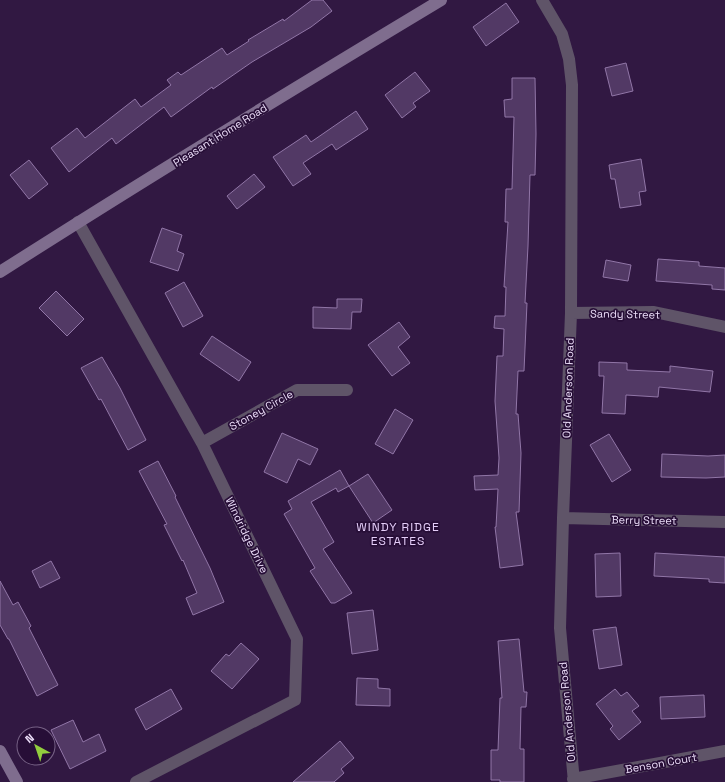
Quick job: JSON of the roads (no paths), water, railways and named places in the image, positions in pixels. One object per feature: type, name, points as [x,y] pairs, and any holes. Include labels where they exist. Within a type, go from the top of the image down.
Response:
[{"type":"street","name":"Pleasant Home Road","points":[[0,272],[78,222],[440,0]]},
{"type":"street","name":"Old Anderson Road","points":[[542,0],[562,34],[569,59],[572,85],[571,313],[560,628],[574,781]]},
{"type":"street","name":"Windridge Drive","points":[[78,222],[202,443],[297,638],[295,700],[136,782]]},
{"type":"street","name":"Sandy Street","points":[[571,313],[654,312],[725,327]]},
{"type":"street","name":"Stoney Circle","points":[[202,443],[297,390],[347,390]]},
{"type":"street","name":"Berry Street","points":[[563,518],[725,522]]},
{"type":"street","points":[[0,751],[17,782]]},
{"type":"street","name":"Benson Court","points":[[574,781],[725,752]]},
{"type":"district","name":"WINDY RIDGE ESTATES","points":[[398,534]]}]
